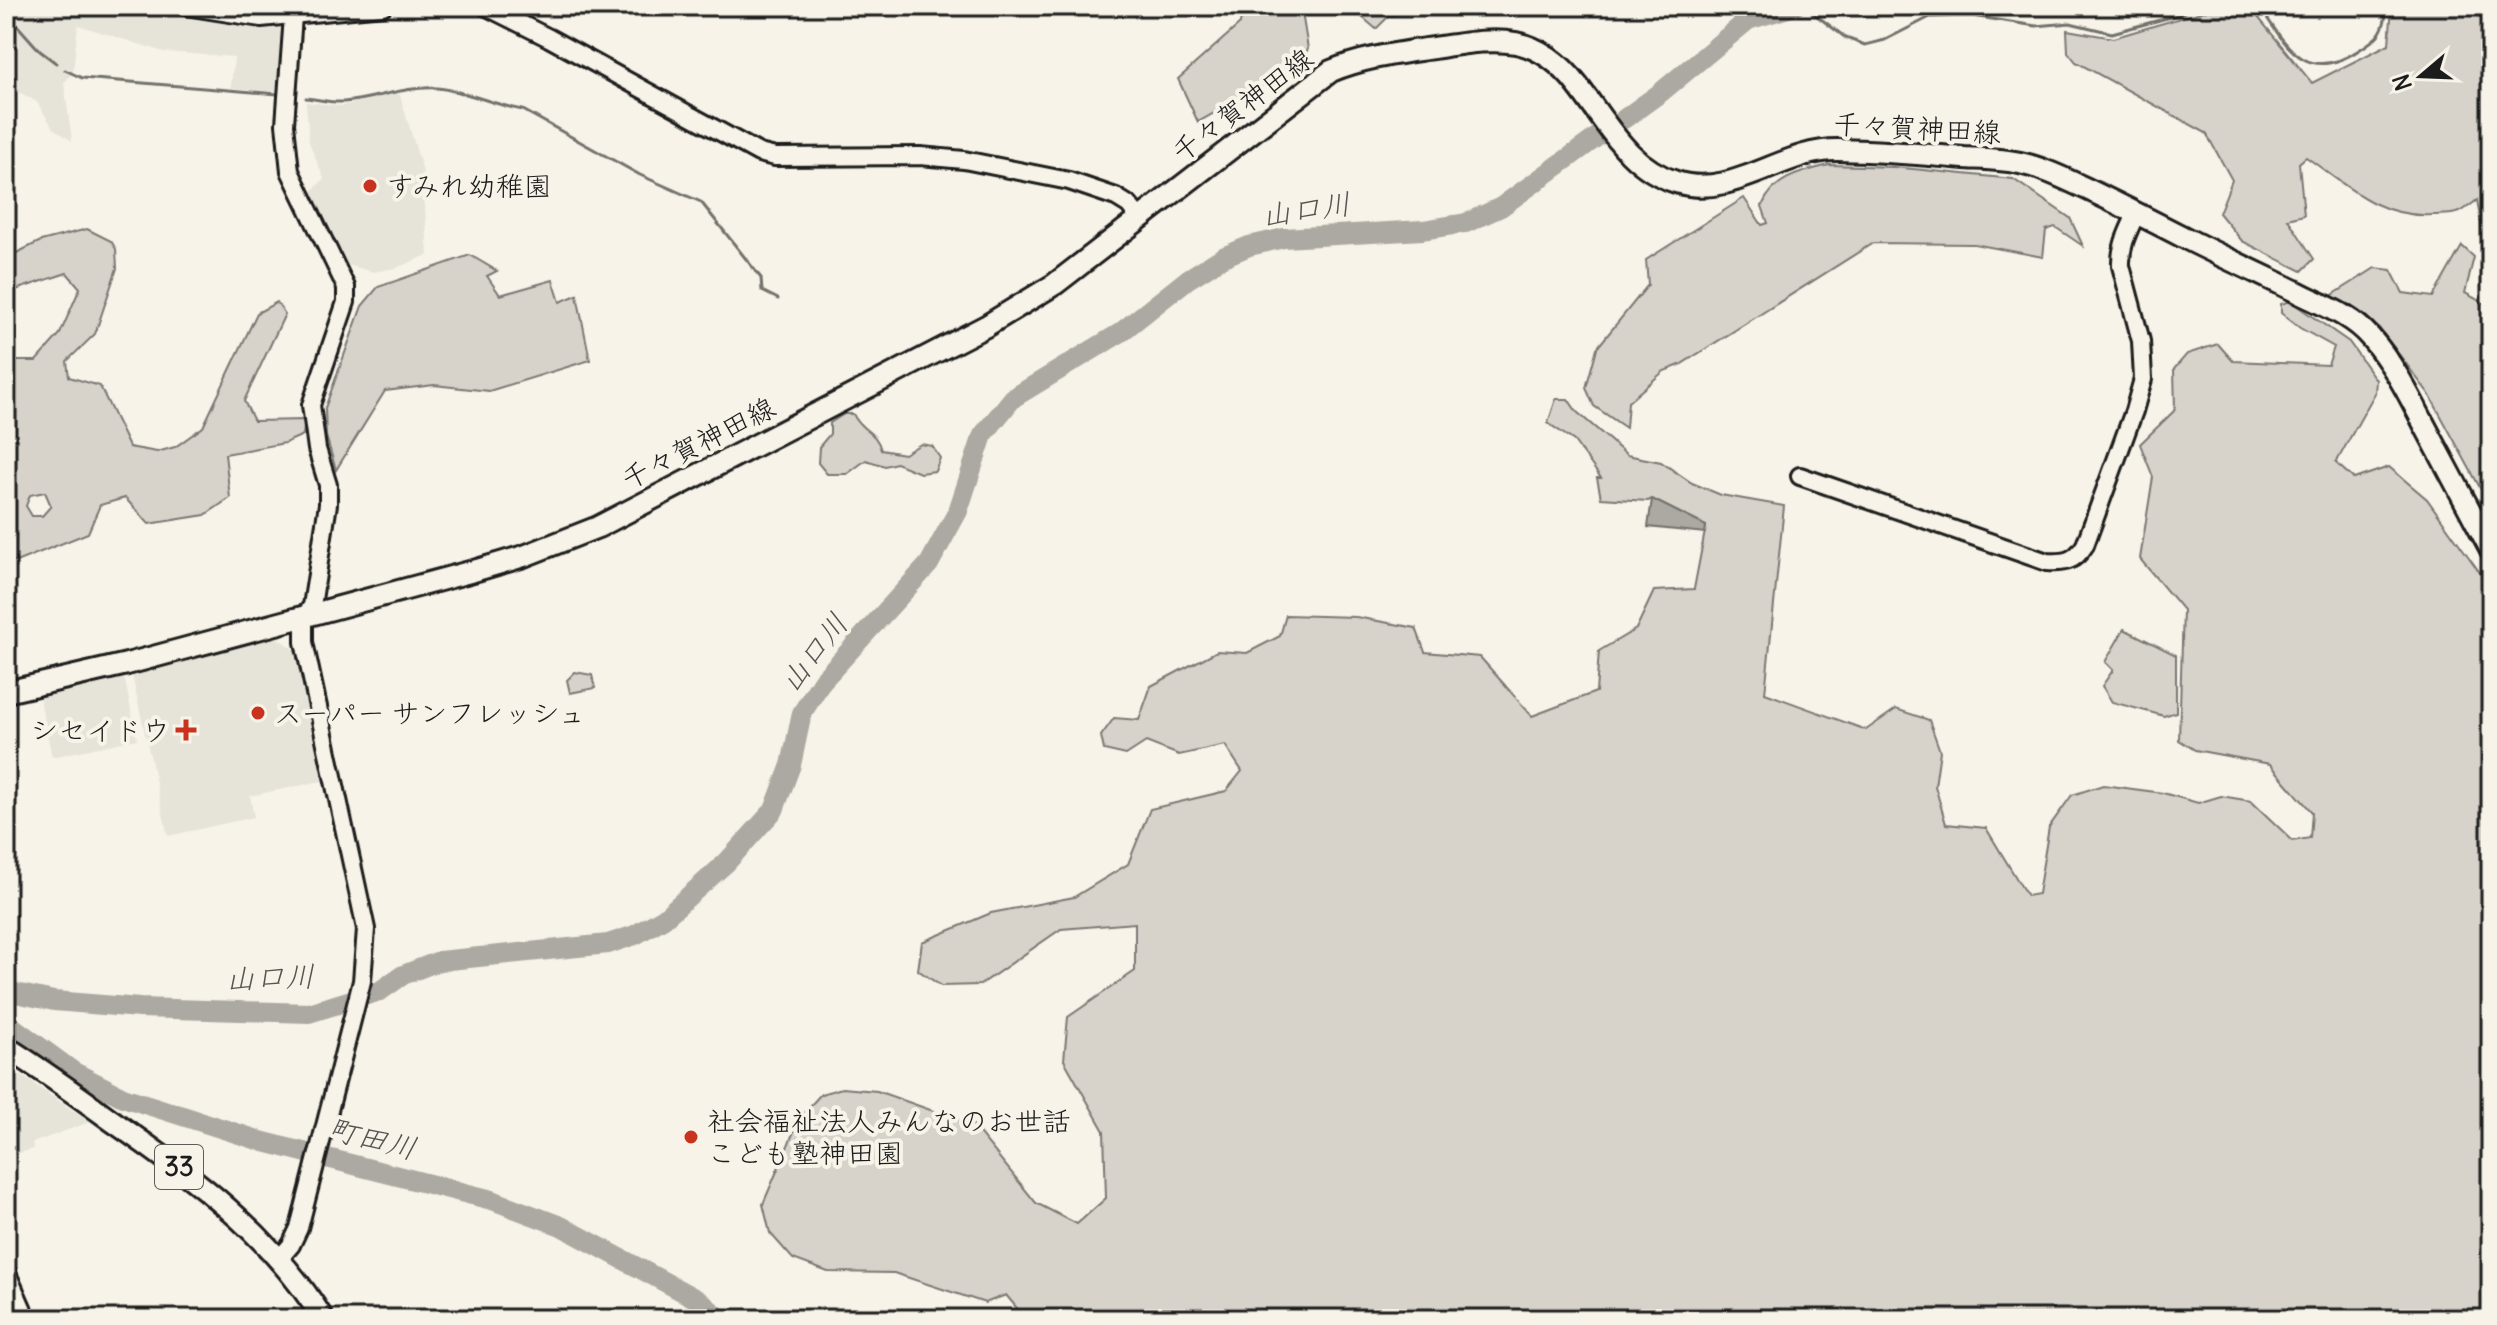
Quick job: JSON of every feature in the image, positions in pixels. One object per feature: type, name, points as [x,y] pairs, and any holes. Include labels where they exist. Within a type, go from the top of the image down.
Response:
[{"type":"main road","name":"千々賀神田線","points":[[6,692],[127,664],[524,556],[598,527],[986,326],[1055,284],[1331,71],[1376,57],[1503,40],[1537,50],[1558,63],[1636,161],[1679,183],[1707,185],[1735,182],[1818,150],[1909,153],[2016,162],[2045,169],[2137,212],[2339,313],[2369,335],[2397,373],[2491,550]]},
{"type":"main road","name":"33","points":[[6,1047],[176,1165],[247,1224],[279,1259],[323,1319]]},
{"type":"street","points":[[185,6],[261,18],[383,6]]},
{"type":"street","points":[[485,6],[759,153],[775,157],[920,156],[964,160],[1069,181],[1116,197],[1129,205],[1140,219]]},
{"type":"street","points":[[279,1259],[291,1245],[299,1228],[362,981],[366,929],[304,642],[304,617],[312,606],[328,494],[311,405],[346,302],[346,287],[290,171],[285,124],[293,16]]},
{"type":"street","points":[[1800,476],[2047,562],[2073,560],[2085,545],[2143,379],[2141,341],[2120,255],[2137,212]]},
{"type":"street","points":[[6,1271],[27,1319]]},
{"type":"shaded area","points":[[6,6],[135,6],[263,28],[279,25],[285,30],[280,92],[231,88],[234,57],[164,52],[78,25],[73,72],[64,83],[72,141],[53,128],[37,102],[6,85]]},
{"type":"shaded area","points":[[1243,6],[1301,6],[1308,49],[1297,66],[1198,122],[1178,79],[1240,24]]},
{"type":"shaded area","points":[[1352,6],[1421,6],[1420,10],[1389,16],[1376,29]]},
{"type":"shaded area","points":[[2221,6],[2249,6],[2312,83],[2389,44],[2392,6],[2491,6],[2491,253],[2486,252],[2477,200],[2461,212],[2452,214],[2413,215],[2395,211],[2364,198],[2306,157],[2299,163],[2304,215],[2288,219],[2314,259],[2302,271],[2242,241],[2219,213],[2232,180],[2206,133],[2076,62],[2068,52],[2067,30],[2113,38]]},
{"type":"shaded area","name":"すみれ幼稚園","points":[[399,92],[423,172],[428,255],[396,268],[373,272],[348,265],[310,193],[324,179],[309,142],[306,102],[341,106]]},
{"type":"shaded area","points":[[1829,165],[1893,167],[2013,179],[2070,218],[2083,246],[2055,227],[2046,230],[2043,257],[1974,244],[1873,243],[1680,365],[1664,371],[1628,402],[1626,428],[1594,406],[1586,388],[1597,348],[1648,285],[1646,260],[1744,198],[1762,225],[1768,223],[1762,206],[1774,188],[1790,177]]},
{"type":"shaded area","points":[[87,229],[111,241],[116,249],[117,268],[95,334],[67,361],[69,377],[100,386],[129,447],[157,452],[175,447],[203,427],[257,313],[277,302],[285,314],[244,401],[254,421],[305,420],[303,435],[285,443],[225,454],[230,498],[205,515],[149,524],[125,498],[100,505],[88,533],[16,562],[6,560],[6,364],[11,361],[36,361],[60,334],[80,288],[67,273],[6,293],[6,258],[41,241]],"holes":[[[45,492],[51,506],[42,516],[32,516],[26,506],[30,495]]]},
{"type":"shaded area","points":[[2462,246],[2474,257],[2465,293],[2491,307],[2491,508],[2429,394],[2379,328],[2331,296],[2375,268],[2391,270],[2403,293],[2433,297]]},
{"type":"shaded area","points":[[470,255],[497,271],[487,276],[500,295],[553,280],[560,302],[577,295],[590,360],[489,391],[434,385],[385,391],[336,470],[326,436],[325,408],[362,306],[378,287]]},
{"type":"shaded area","points":[[2290,301],[2349,342],[2376,380],[2375,393],[2336,463],[2354,479],[2389,467],[2427,499],[2491,588],[2491,1319],[1026,1319],[1006,1295],[985,1303],[894,1273],[828,1272],[793,1259],[770,1233],[763,1204],[800,1117],[821,1094],[842,1088],[877,1091],[973,1125],[1036,1203],[1077,1224],[1106,1198],[1104,1131],[1064,1060],[1068,1017],[1135,971],[1135,923],[1061,929],[980,985],[941,986],[918,970],[922,942],[991,913],[1074,897],[1128,864],[1150,809],[1226,791],[1242,771],[1225,745],[1179,755],[1146,742],[1126,755],[1104,750],[1101,736],[1114,718],[1139,720],[1151,686],[1217,651],[1247,653],[1280,636],[1286,615],[1356,617],[1416,628],[1425,652],[1480,657],[1532,716],[1596,692],[1599,651],[1636,629],[1654,591],[1694,589],[1706,526],[1652,499],[1601,498],[1597,478],[1601,478],[1574,441],[1548,423],[1556,399],[1568,399],[1577,412],[1627,455],[1661,462],[1692,483],[1721,495],[1784,506],[1765,693],[1866,730],[1896,709],[1929,720],[1940,751],[1935,786],[1946,824],[1986,828],[2027,896],[2038,894],[2049,827],[2072,795],[2103,785],[2163,793],[2198,803],[2221,796],[2251,801],[2293,841],[2310,838],[2312,812],[2270,764],[2195,750],[2179,740],[2183,610],[2140,559],[2153,477],[2140,444],[2175,410],[2174,369],[2187,354],[2218,344],[2233,361],[2328,365],[2334,347],[2281,313],[2281,304]]},
{"type":"shaded area","points":[[844,414],[853,414],[876,438],[881,450],[904,454],[921,444],[932,446],[940,458],[935,471],[920,473],[896,463],[885,466],[866,460],[847,474],[827,474],[818,463],[819,447],[830,434],[830,423]]},
{"type":"shaded area","points":[[1652,499],[1706,526],[1705,533],[1648,527]]},
{"type":"shaded area","points":[[2124,629],[2176,655],[2176,712],[2164,716],[2112,702],[2102,686],[2113,670],[2105,662]]},
{"type":"shaded area","points":[[275,636],[296,651],[326,780],[250,796],[254,817],[168,836],[131,671]]},
{"type":"shaded area","points":[[575,672],[592,675],[595,688],[570,693],[567,680]]},
{"type":"shaded area","points":[[124,676],[137,739],[52,757],[39,694]]},
{"type":"shaded area","points":[[12,1069],[90,1122],[32,1143],[33,1149],[6,1157],[6,1071]]},
{"type":"waterway","name":"山口川","points":[[1624,119],[1748,20],[1795,6]]},
{"type":"waterway","points":[[1804,6],[1846,38],[1865,45],[1885,40],[1930,17],[1972,16],[2036,26],[2070,23],[2112,33],[2178,15],[2197,6]]},
{"type":"waterway","points":[[2259,6],[2289,47],[2311,62],[2325,64],[2341,60],[2377,37],[2385,22],[2387,6]]},
{"type":"waterway","points":[[16,24],[40,51],[56,63]]},
{"type":"waterway","points":[[65,70],[82,78],[278,94]]},
{"type":"waterway","points":[[306,98],[344,102],[413,89],[437,88],[523,110],[640,175],[701,202],[761,278],[762,291],[778,299]]},
{"type":"waterway","name":"山口川","points":[[6,991],[54,1001],[140,1008],[309,1013],[380,991],[403,975],[439,961],[608,944],[635,935],[664,918],[726,863],[774,810],[791,765],[802,713],[822,681],[929,564],[958,511],[983,435],[1013,398],[1120,333],[1188,279],[1223,257],[1249,246],[1284,238],[1423,230],[1466,223],[1501,207],[1597,137]]},
{"type":"waterway","name":"町田川","points":[[6,1022],[74,1072],[123,1097],[264,1142],[492,1200],[561,1226],[698,1300],[721,1319]]},
{"type":"place","name":"すみれ幼稚園","points":[[370,186]]},
{"type":"place","name":"スーパー サンフレッシュ","points":[[258,713]]},
{"type":"place","name":"シセイドウ","points":[[186,730]]},
{"type":"place","name":"社会福祉法人みんなのお世話 こども塾神田園","points":[[691,1137]]}]
